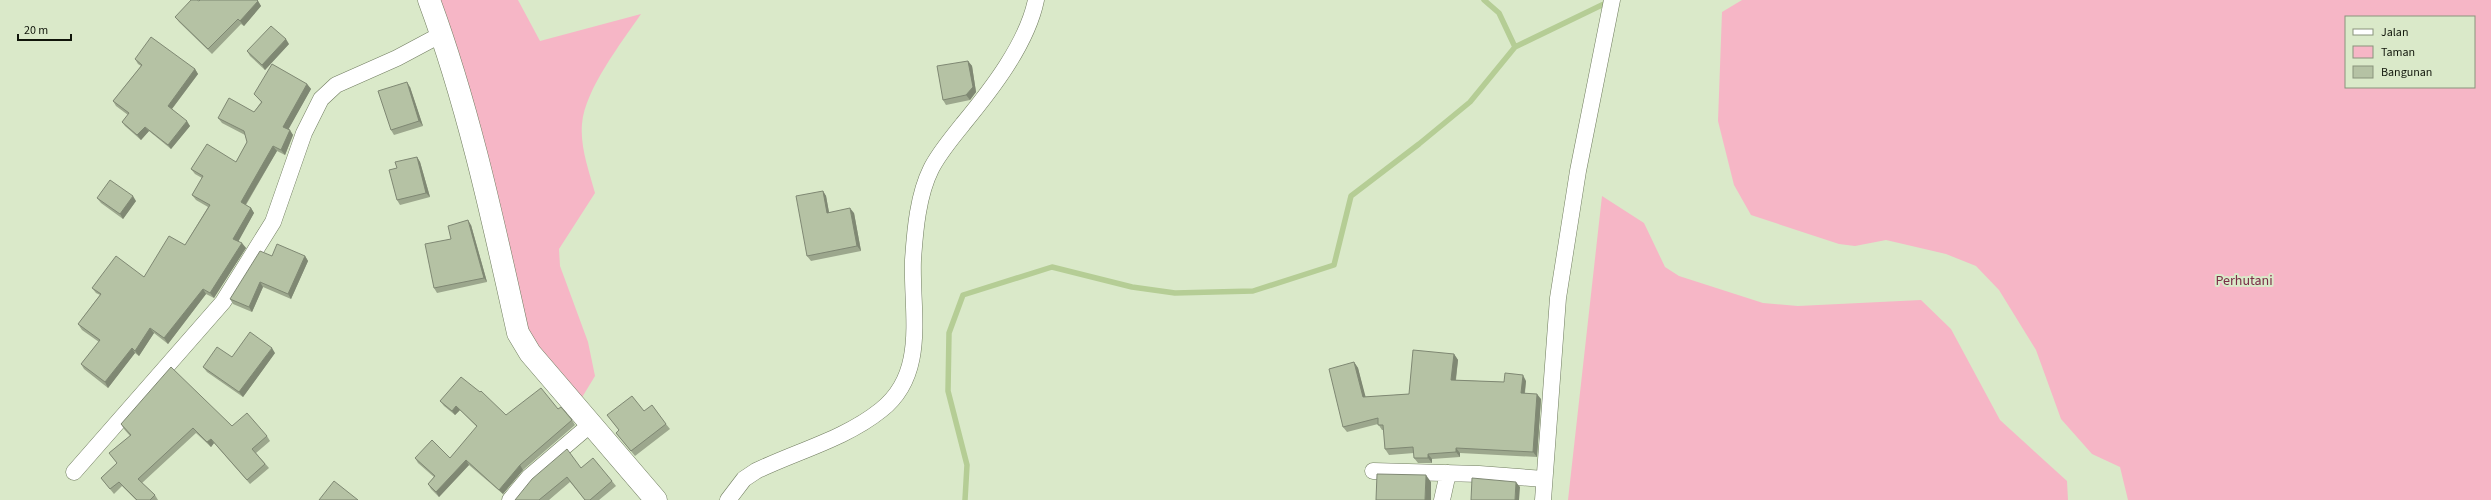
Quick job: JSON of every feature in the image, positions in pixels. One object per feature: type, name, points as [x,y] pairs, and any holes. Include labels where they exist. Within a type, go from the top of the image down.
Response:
[{"type":"street","points":[[430,0],[442,34],[485,186],[518,333],[530,353],[656,500]]},
{"type":"street","points":[[728,500],[744,479],[756,471],[850,430],[869,419],[893,398],[903,384],[912,358],[915,338],[913,260],[919,204],[931,168],[994,86],[1033,14],[1036,0]]},
{"type":"street","points":[[1542,500],[1558,298],[1578,171],[1612,0]]},
{"type":"street","points":[[74,472],[223,302],[273,222],[304,133],[321,99],[336,85],[397,58],[442,34]]},
{"type":"street","points":[[510,500],[529,477],[591,424]]},
{"type":"street","points":[[1374,471],[1544,478]]},
{"type":"street","points":[[1442,500],[1448,473]]},
{"type":"green space","points":[[438,0],[518,0],[540,41],[641,14],[597,81],[585,110],[582,124],[582,141],[595,193],[559,249],[560,266],[588,342],[595,376],[581,399],[525,330]]},
{"type":"green space","name":"Perhutani","points":[[1742,0],[2491,0],[2491,500],[2128,500],[2120,467],[2092,454],[2061,419],[2036,350],[1999,290],[1976,266],[1946,254],[1886,240],[1855,246],[1839,244],[1751,215],[1734,185],[1718,121],[1722,12]]},
{"type":"green space","points":[[1602,196],[1644,223],[1665,267],[1679,276],[1763,303],[1798,306],[1921,300],[1951,329],[2000,420],[2067,481],[2068,500],[1568,500]]},
{"type":"building","points":[[191,0],[258,1],[240,21],[238,19],[208,49],[175,17]]},
{"type":"building","points":[[271,26],[286,39],[262,65],[247,51]]},
{"type":"building","points":[[151,37],[195,69],[168,106],[187,121],[168,145],[145,127],[137,135],[122,122],[129,113],[113,101],[142,65],[135,59]]},
{"type":"building","points":[[968,61],[973,87],[966,95],[943,100],[937,66]]},
{"type":"building","points":[[272,64],[307,84],[283,127],[290,130],[281,150],[273,146],[241,202],[251,208],[233,239],[242,243],[210,293],[203,289],[164,338],[150,328],[135,351],[132,348],[105,382],[81,364],[100,340],[78,324],[101,294],[92,288],[116,256],[144,277],[169,236],[185,245],[210,205],[192,195],[203,176],[191,169],[207,144],[236,162],[247,142],[244,131],[218,118],[229,98],[254,112],[262,102],[254,94]]},
{"type":"building","points":[[407,82],[419,121],[391,130],[378,91]]},
{"type":"building","points":[[417,157],[426,193],[397,200],[389,170],[397,168],[395,162]]},
{"type":"building","points":[[110,180],[133,196],[120,214],[97,198]]},
{"type":"building","points":[[823,191],[827,213],[850,208],[857,246],[807,256],[796,196]]},
{"type":"building","points":[[468,220],[484,278],[434,288],[425,244],[451,239],[448,226]]},
{"type":"building","points":[[277,244],[305,256],[288,294],[260,282],[249,307],[230,299],[260,251],[272,256]]},
{"type":"building","points":[[250,332],[272,348],[239,392],[203,367],[217,347],[232,357]]},
{"type":"building","points":[[1413,350],[1454,354],[1451,380],[1504,382],[1505,373],[1523,375],[1521,393],[1537,394],[1533,452],[1456,448],[1456,452],[1428,454],[1428,458],[1414,458],[1413,447],[1385,449],[1383,425],[1378,425],[1378,418],[1343,427],[1329,369],[1354,362],[1363,397],[1409,394]]},
{"type":"building","points":[[171,367],[232,426],[247,413],[267,436],[252,449],[265,464],[247,480],[211,439],[207,442],[193,428],[138,479],[155,495],[150,500],[137,500],[119,482],[110,489],[101,478],[117,463],[109,453],[131,435],[121,424]]},
{"type":"building","points":[[461,377],[480,392],[481,391],[506,415],[541,388],[558,409],[561,407],[572,420],[520,465],[499,490],[466,460],[436,492],[428,484],[435,476],[415,458],[432,440],[450,458],[477,426],[456,406],[452,411],[440,401]]},
{"type":"building","points":[[632,396],[644,411],[652,405],[666,424],[631,451],[616,433],[619,430],[607,415]]},
{"type":"building","points":[[567,449],[581,468],[593,458],[612,481],[590,500],[585,500],[567,477],[539,500],[515,500],[532,479]]},
{"type":"building","points":[[1377,474],[1426,475],[1425,500],[1376,500]]},
{"type":"building","points":[[1472,478],[1516,482],[1515,500],[1471,500]]},
{"type":"building","points":[[334,481],[358,500],[319,500]]},
{"type":"waterway","points":[[1484,0],[1499,13],[1515,47]]},
{"type":"waterway","points":[[965,500],[967,465],[948,391],[949,333],[963,295],[1052,267],[1132,287],[1175,293],[1253,291],[1334,265],[1351,196],[1419,144],[1470,102],[1515,47],[1608,2]]}]
